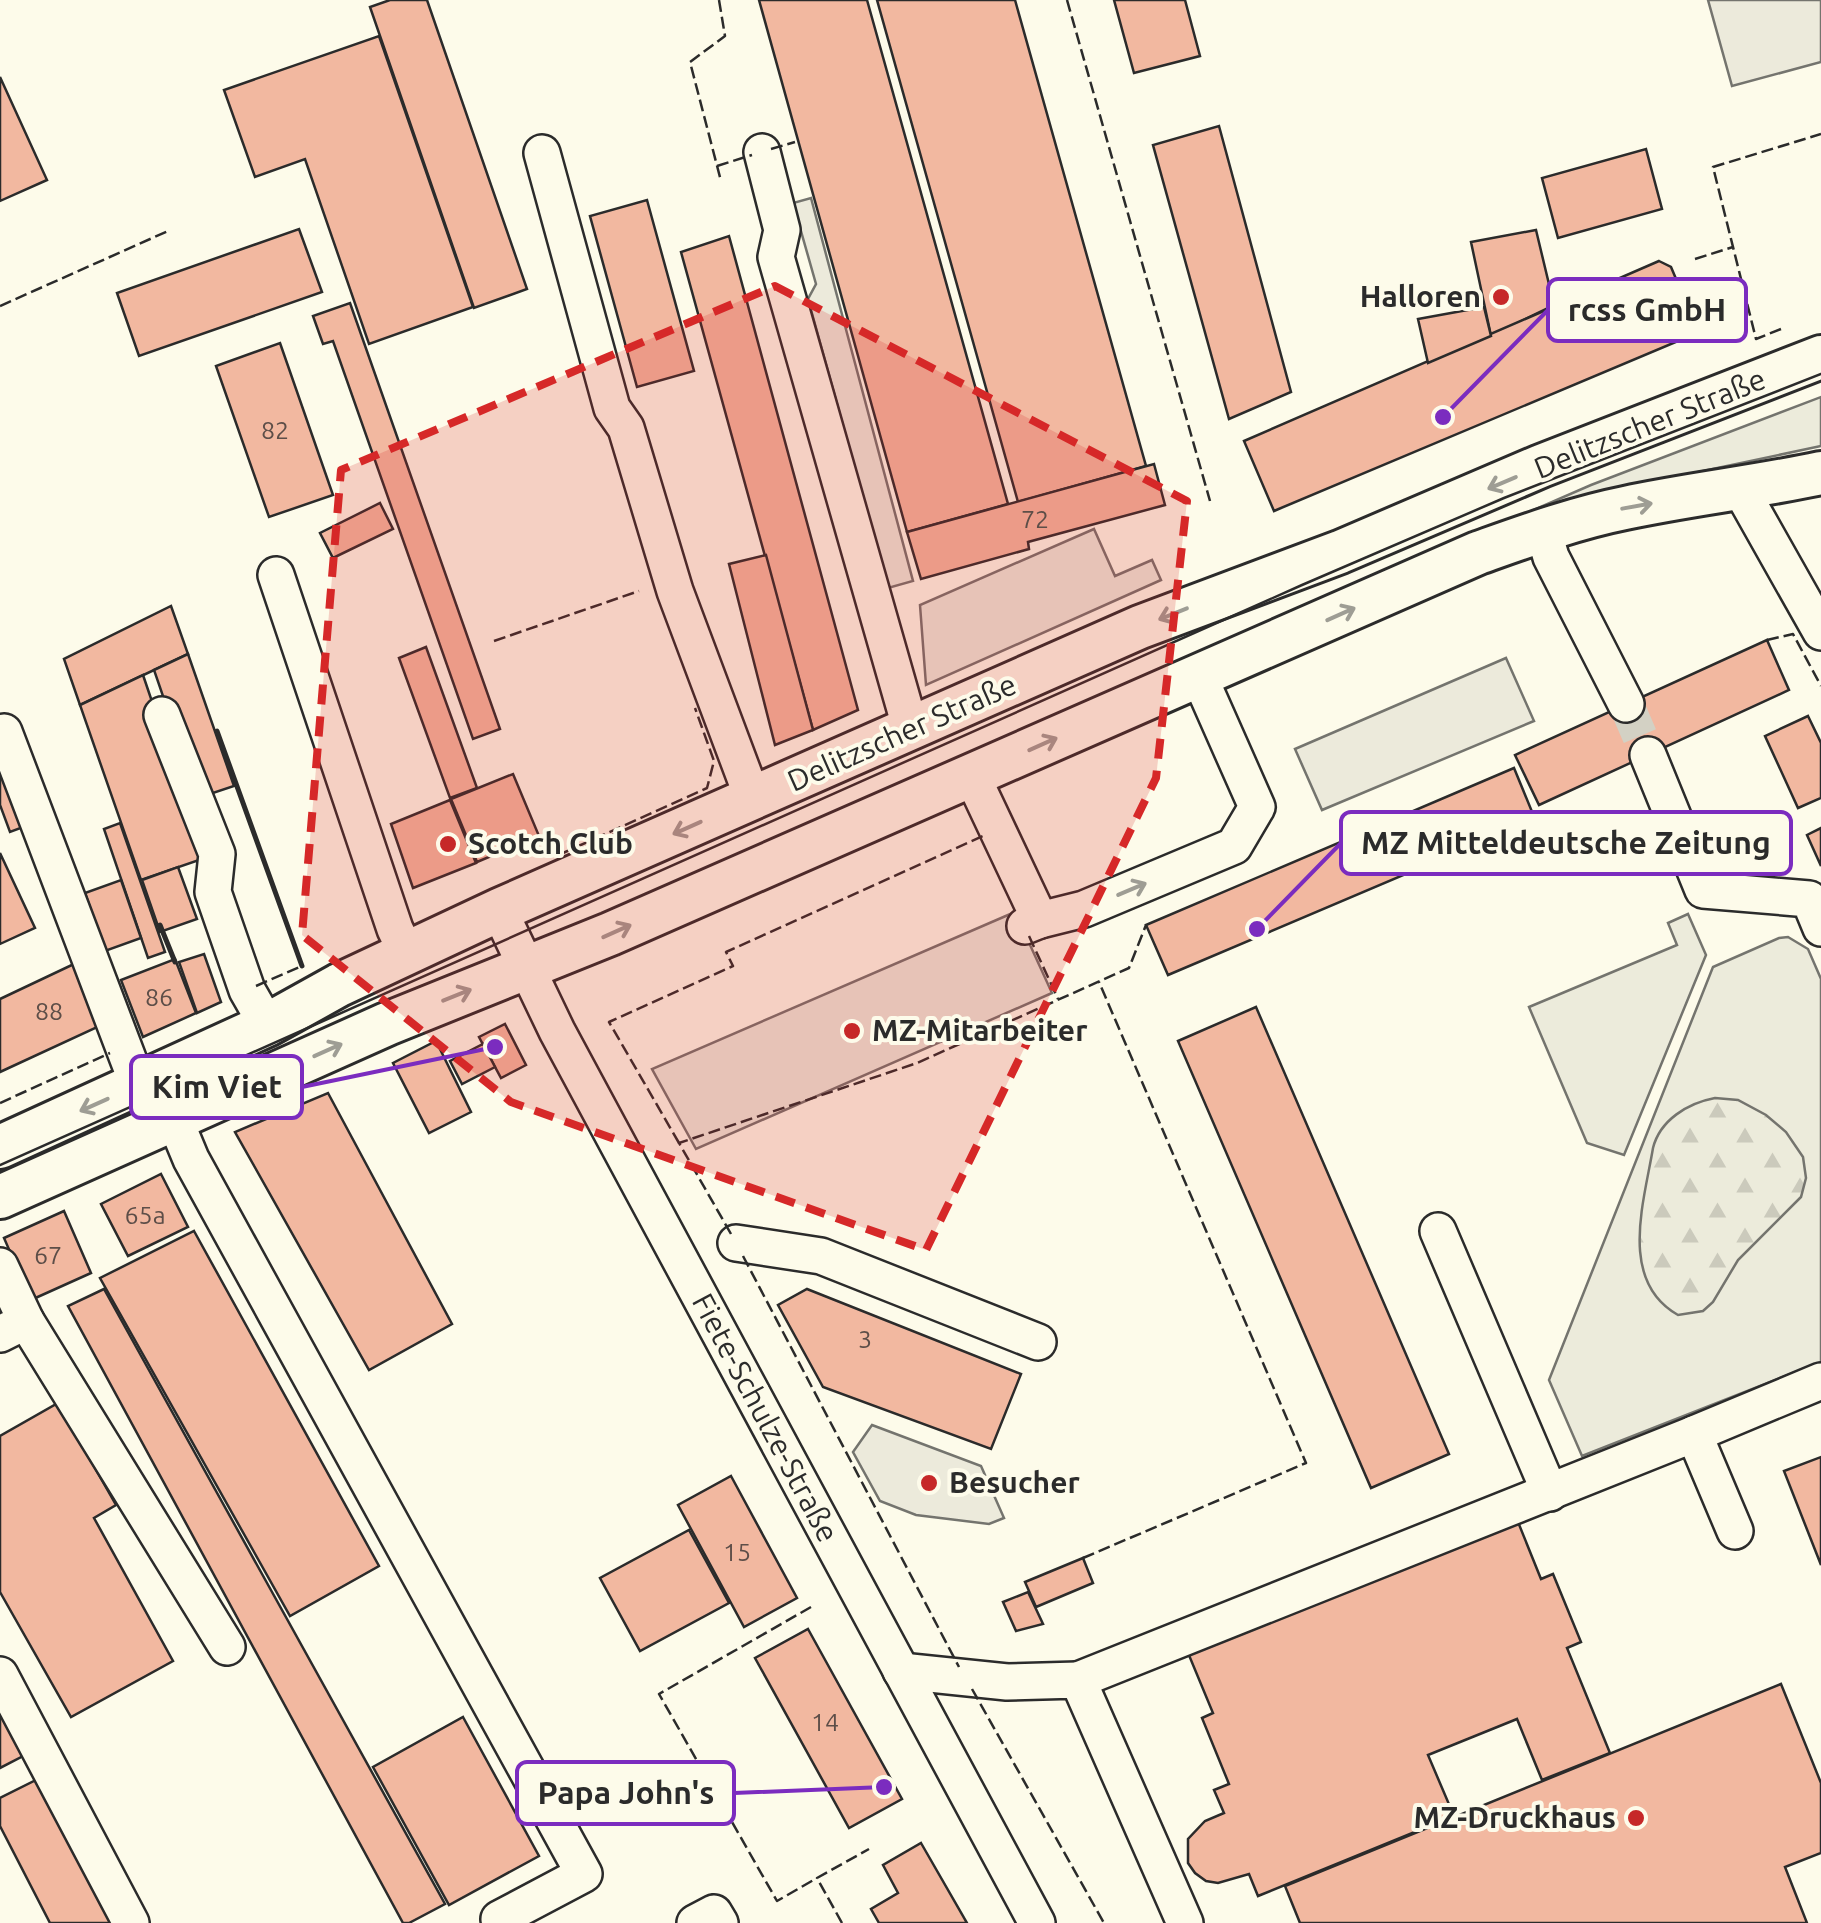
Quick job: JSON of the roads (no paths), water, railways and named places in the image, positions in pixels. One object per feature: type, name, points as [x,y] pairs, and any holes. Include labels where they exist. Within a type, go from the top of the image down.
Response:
[{"type":"main road","name":"Delitzscher Straße","points":[[0,1147],[267,1025],[339,985],[499,910],[1140,627],[1340,552],[1541,466],[1821,357]]},
{"type":"main road","name":"Delitzscher Straße","points":[[0,1197],[387,1024],[972,776],[1478,553],[1624,508],[1821,473]]},
{"type":"street","points":[[762,152],[782,230],[776,256],[912,730]]},
{"type":"street","points":[[542,153],[612,408],[626,428],[674,591],[753,798]]},
{"type":"street","points":[[1741,490],[1821,632]]},
{"type":"street","points":[[1543,530],[1552,556],[1626,704]]},
{"type":"street","points":[[276,576],[395,930],[407,954]]},
{"type":"street","points":[[972,776],[1032,923],[1084,909],[1234,846],[1257,807],[1199,676]]},
{"type":"street","points":[[162,715],[217,854],[213,892],[247,990],[267,1025]]},
{"type":"street","points":[[4,732],[138,1085]]},
{"type":"street","points":[[1648,755],[1704,890],[1808,899],[1821,928]]},
{"type":"street","name":"Fiete-Schulze-Straße","points":[[499,910],[526,968],[1037,1923]]},
{"type":"street","points":[[174,1118],[191,1159],[584,1874],[499,1918]]},
{"type":"street","points":[[1438,1231],[1550,1492]]},
{"type":"street","points":[[736,1242],[821,1256],[1038,1342]]},
{"type":"street","points":[[0,1266],[13,1328],[227,1647]]},
{"type":"street","points":[[901,1671],[1007,1682],[1078,1680],[1821,1381]]},
{"type":"street","points":[[1694,1434],[1735,1531]]},
{"type":"street","points":[[0,1675],[131,1923]]},
{"type":"street","points":[[1078,1680],[1185,1923]]},
{"type":"street","points":[[695,1923],[714,1913],[720,1923]]},
{"type":"tunnel","points":[[1626,704],[1648,755]]},
{"type":"tram line","points":[[0,1165],[1302,585],[1504,498],[1821,374]]},
{"type":"place","name":"Halloren","points":[[1501,297]]},
{"type":"place","name":"rcss GmbH","points":[[1443,417]]},
{"type":"place","name":"Scotch Club","points":[[448,844]]},
{"type":"place","name":"MZ Mitteldeutsche Zeitung","points":[[1257,929]]},
{"type":"place","name":"MZ-Mitarbeiter","points":[[852,1031]]},
{"type":"place","name":"Kim Viet","points":[[495,1047]]},
{"type":"place","name":"Besucher","points":[[929,1483]]},
{"type":"place","name":"Papa John's","points":[[884,1787]]},
{"type":"place","name":"MZ-Druckhaus","points":[[1636,1818]]}]
